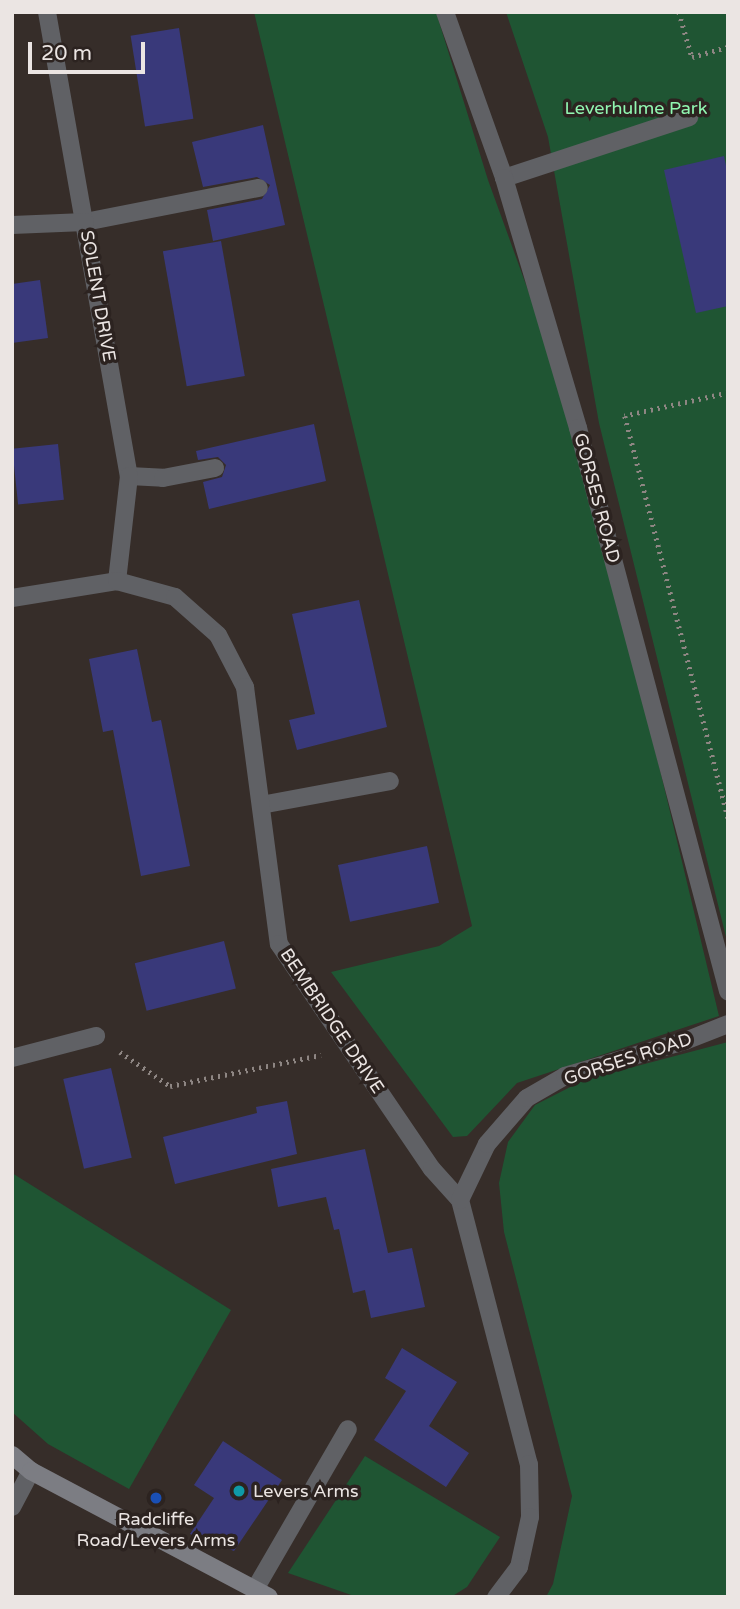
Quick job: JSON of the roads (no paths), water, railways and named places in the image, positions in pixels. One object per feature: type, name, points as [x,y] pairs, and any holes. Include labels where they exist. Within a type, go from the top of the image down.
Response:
[{"type":"main road","points":[[12,1455],[31,1471],[262,1594]]},
{"type":"street","name":"SOLENT DRIVE","points":[[47,12],[129,476],[117,582]]},
{"type":"street","name":"GORSES ROAD","points":[[445,12],[504,178],[578,428],[728,990]]},
{"type":"street","points":[[504,178],[689,117]]},
{"type":"street","points":[[12,225],[85,222],[259,188]]},
{"type":"street","points":[[129,476],[163,478],[215,468]]},
{"type":"street","name":"BEMBRIDGE DRIVE","points":[[12,598],[117,582],[175,597],[218,635],[244,687],[279,944],[432,1170],[460,1200],[529,1464],[530,1517],[519,1567],[496,1597]]},
{"type":"street","points":[[261,805],[390,781]]},
{"type":"street","name":"GORSES ROAD","points":[[460,1200],[487,1144],[527,1098],[565,1076],[685,1041],[728,1024]]},
{"type":"street","points":[[12,1058],[96,1036]]},
{"type":"street","points":[[262,1594],[348,1429]]},
{"type":"street","points":[[12,1507],[31,1471]]},
{"type":"place","name":"Levers Arms","points":[[239,1491]]},
{"type":"place","name":"Radcliffe Road/Levers Arms","points":[[156,1498]]},
{"type":"park label","name":"Leverhulme Park","points":[[636,108]]}]
